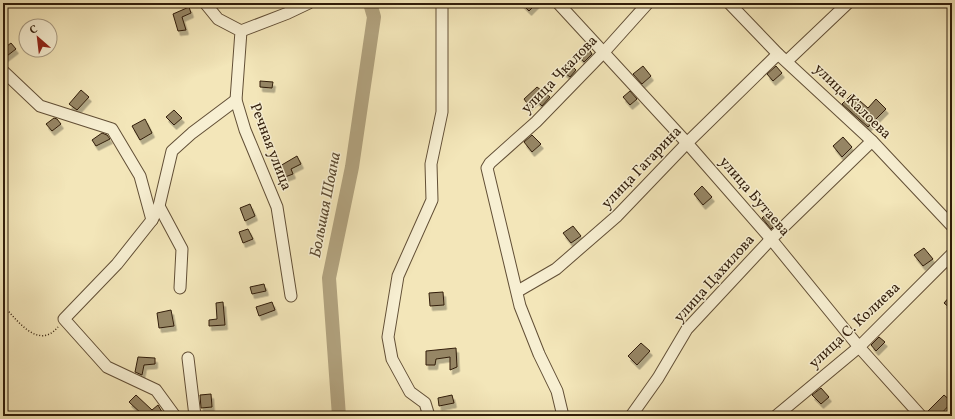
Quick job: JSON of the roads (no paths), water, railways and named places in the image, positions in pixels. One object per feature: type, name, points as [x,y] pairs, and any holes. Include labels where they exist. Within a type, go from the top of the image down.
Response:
[{"type":"street","points":[[204,3],[218,18],[241,31],[288,13],[309,3]]},
{"type":"street","points":[[429,416],[425,403],[410,392],[406,386],[392,359],[388,337],[398,276],[432,200],[430,164],[442,112],[442,3]]},
{"type":"street","name":"улица Бутаева","points":[[558,3],[687,143],[771,240],[859,347],[921,416]]},
{"type":"street","name":"улица Чкалова","points":[[518,292],[487,168],[490,163],[536,122],[604,52],[648,3]]},
{"type":"street","name":"улица Калоева","points":[[729,3],[782,57],[872,141],[952,226]]},
{"type":"street","name":"улица Гагарина","points":[[518,292],[556,269],[617,216],[687,143],[782,57],[848,3]]},
{"type":"street","name":"Речная улица","points":[[241,31],[236,100],[246,130],[277,207],[291,296]]},
{"type":"street","points":[[3,72],[40,106],[112,129],[140,176],[152,220]]},
{"type":"street","points":[[176,416],[156,390],[107,367],[64,319],[117,264],[152,220],[160,206],[172,151],[192,133],[236,100]]},
{"type":"street","name":"улица Цахилова","points":[[631,416],[658,378],[687,329],[771,240],[872,141]]},
{"type":"street","points":[[160,206],[182,249],[180,288]]},
{"type":"street","name":"улица С. Колиева","points":[[776,416],[859,347],[952,254]]},
{"type":"street","points":[[518,292],[520,306],[539,354],[557,391],[563,416]]},
{"type":"street","points":[[188,358],[195,416]]},
{"type":"waterway","name":"Большая Шоана","points":[[339,416],[329,278],[352,167],[374,17],[370,3]]}]
